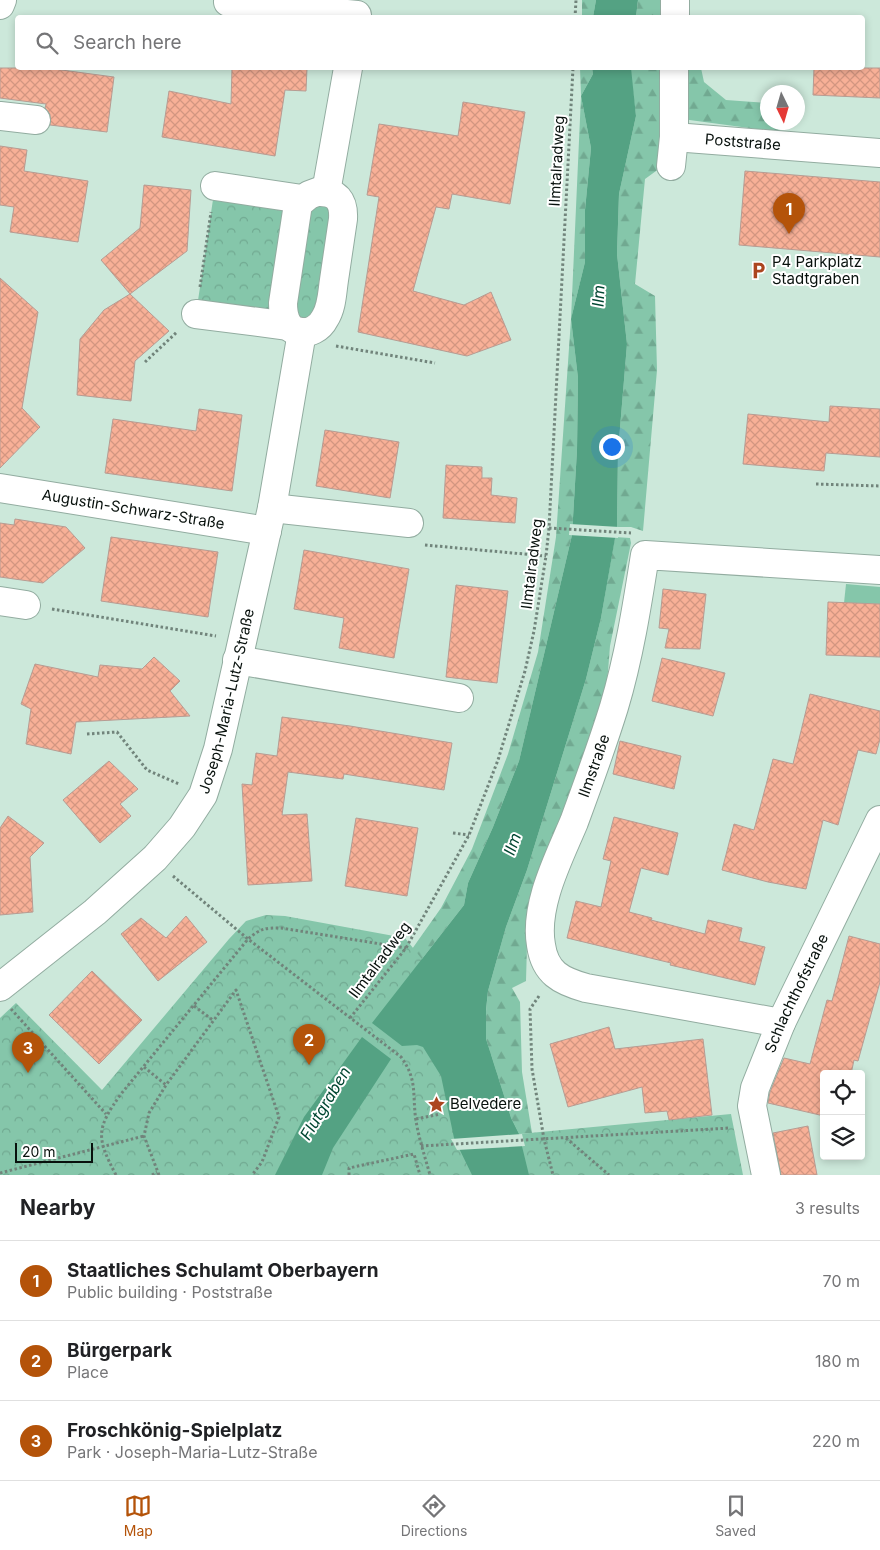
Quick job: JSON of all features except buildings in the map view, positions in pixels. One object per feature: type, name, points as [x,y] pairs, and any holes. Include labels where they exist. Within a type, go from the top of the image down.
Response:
[{"type":"street","points":[[0,6],[2,0]]},
{"type":"street","points":[[229,0],[228,2],[357,11]]},
{"type":"street","points":[[675,0],[675,15]]},
{"type":"street","name":"Joseph-Maria-Lutz-Straße","points":[[314,196],[347,70]]},
{"type":"street","points":[[671,166],[674,137],[674,70]]},
{"type":"street","points":[[0,116],[36,120]]},
{"type":"street","name":"Poststraße","points":[[674,137],[880,153]]},
{"type":"street","points":[[215,186],[314,196]]},
{"type":"street","name":"Joseph-Maria-Lutz-Straße","points":[[314,196],[335,196],[342,206],[343,220],[328,312],[320,325],[302,330],[285,319],[282,302],[297,209],[314,196]]},
{"type":"street","points":[[196,314],[302,330]]},
{"type":"street","name":"Joseph-Maria-Lutz-Straße","points":[[3,988],[95,912],[155,858],[182,827],[203,795],[218,749],[270,520],[302,330]]},
{"type":"street","name":"Augustin-Schwarz-Straße","points":[[0,488],[270,520],[409,523]]},
{"type":"street","name":"Ilmstraße","points":[[555,975],[546,963],[541,945],[540,925],[545,901],[557,861],[586,788],[624,674],[645,555],[880,570]]},
{"type":"street","points":[[239,650],[459,698]]},
{"type":"street","name":"Schlachthofstraße","points":[[766,1175],[752,1106],[755,1088],[781,1023],[880,820]]},
{"type":"street","points":[[555,975],[568,983],[586,988],[781,1023]]},
{"type":"path","points":[[575,15],[576,0]]},
{"type":"path","name":"Ilmtalradweg","points":[[350,1018],[406,948],[469,835],[498,760],[525,671],[534,632],[549,528],[573,70]]},
{"type":"path","points":[[145,362],[196,314],[215,186]]},
{"type":"path","points":[[302,330],[328,344],[435,363]]},
{"type":"path","points":[[816,484],[880,486]]},
{"type":"path","points":[[409,523],[407,543],[546,556]]},
{"type":"path","points":[[549,528],[630,533]]},
{"type":"path","points":[[13,603],[239,650]]},
{"type":"path","points":[[87,734],[117,732],[147,770],[203,795]]},
{"type":"path","points":[[453,833],[469,835]]},
{"type":"path","points":[[155,858],[180,882],[248,939],[396,1052],[406,1064],[413,1079],[416,1119],[421,1146],[430,1175]]},
{"type":"path","points":[[116,1175],[103,1147],[101,1134],[106,1114],[248,939],[259,930],[281,928],[406,948]]},
{"type":"path","points":[[553,1175],[544,1139],[532,1068],[530,1009],[555,975]]},
{"type":"path","points":[[3,988],[106,1114]]},
{"type":"path","points":[[152,1175],[158,1173],[144,1136],[149,1113],[166,1085],[236,990],[279,1117],[262,1162],[252,1175]]},
{"type":"path","points":[[194,1006],[214,1021]]},
{"type":"path","points":[[144,1067],[166,1085]]},
{"type":"path","points":[[416,1119],[440,1114]]},
{"type":"path","points":[[421,1146],[755,1126]]},
{"type":"path","points":[[0,1173],[144,1136]]},
{"type":"path","points":[[565,1137],[609,1175]]},
{"type":"path","points":[[349,1175],[349,1168],[414,1154],[420,1175]]},
{"type":"green space","points":[[582,0],[596,0],[593,15],[582,15]]},
{"type":"green space","points":[[638,0],[661,0],[660,15],[636,15]]},
{"type":"green space","points":[[580,70],[592,70],[593,74],[581,96]]},
{"type":"green space","points":[[630,70],[661,70],[663,166],[645,179],[635,284],[655,296],[657,370],[643,531],[631,527],[617,527],[618,452],[627,344],[617,254],[619,194],[636,116]]},
{"type":"green space","points":[[681,70],[701,70],[704,82],[726,100],[760,102],[760,129],[682,119]]},
{"type":"green space","points":[[581,96],[591,148],[585,210],[585,262],[571,319]]},
{"type":"green space","points":[[215,186],[335,196],[320,325],[196,314]]},
{"type":"green space","points":[[571,319],[578,378],[577,450],[572,535],[519,761],[468,883],[464,905],[372,1023],[376,1000],[441,908],[472,849],[508,754],[538,652],[556,537]]},
{"type":"green space","points":[[615,537],[630,538],[631,543],[610,646],[606,697],[527,945],[526,981],[512,988],[520,1002],[522,1072],[532,1133],[519,1134],[511,1118],[486,1039],[488,991],[506,927],[527,870],[586,679],[601,618]]},
{"type":"green space","points":[[846,584],[880,587],[880,604],[844,603]]},
{"type":"green space","points":[[266,915],[285,916],[405,938],[486,1039],[511,1118],[519,1134],[731,1114],[743,1175],[0,1175],[0,1018],[16,1003],[102,1090],[229,939],[246,921]]},
{"type":"water","points":[[596,0],[638,0],[636,15],[593,15]]},
{"type":"water","name":"Ilm","points":[[592,70],[631,70],[636,116],[619,194],[617,254],[627,344],[618,452],[617,527],[601,618],[586,679],[527,870],[506,927],[488,991],[486,1039],[511,1118],[519,1134],[529,1175],[472,1175],[454,1138],[441,1076],[423,1047],[417,1045],[402,1046],[372,1023],[464,905],[468,883],[519,761],[572,535],[577,450],[578,378],[571,319],[585,262],[585,210],[591,148],[581,96],[593,74]]},
{"type":"water","name":"Flutgraben","points":[[362,1037],[391,1059],[333,1148],[322,1175],[275,1175],[304,1117]]},
{"type":"pier","points":[[570,524],[619,527],[618,538],[569,535]]},
{"type":"pier","points":[[522,1134],[525,1146],[457,1150],[451,1139]]},
{"type":"place","name":"Staatliches Schulamt Oberbayern","points":[[789,234]]},
{"type":"place","name":"P4 Parkplatz Stadtgraben","points":[[758,271]]},
{"type":"place","name":"Bürgerpark","points":[[309,1065]]},
{"type":"place","name":"Froschkönig-Spielplatz","points":[[28,1073]]},
{"type":"place","name":"Belvedere","points":[[436,1104]]}]
